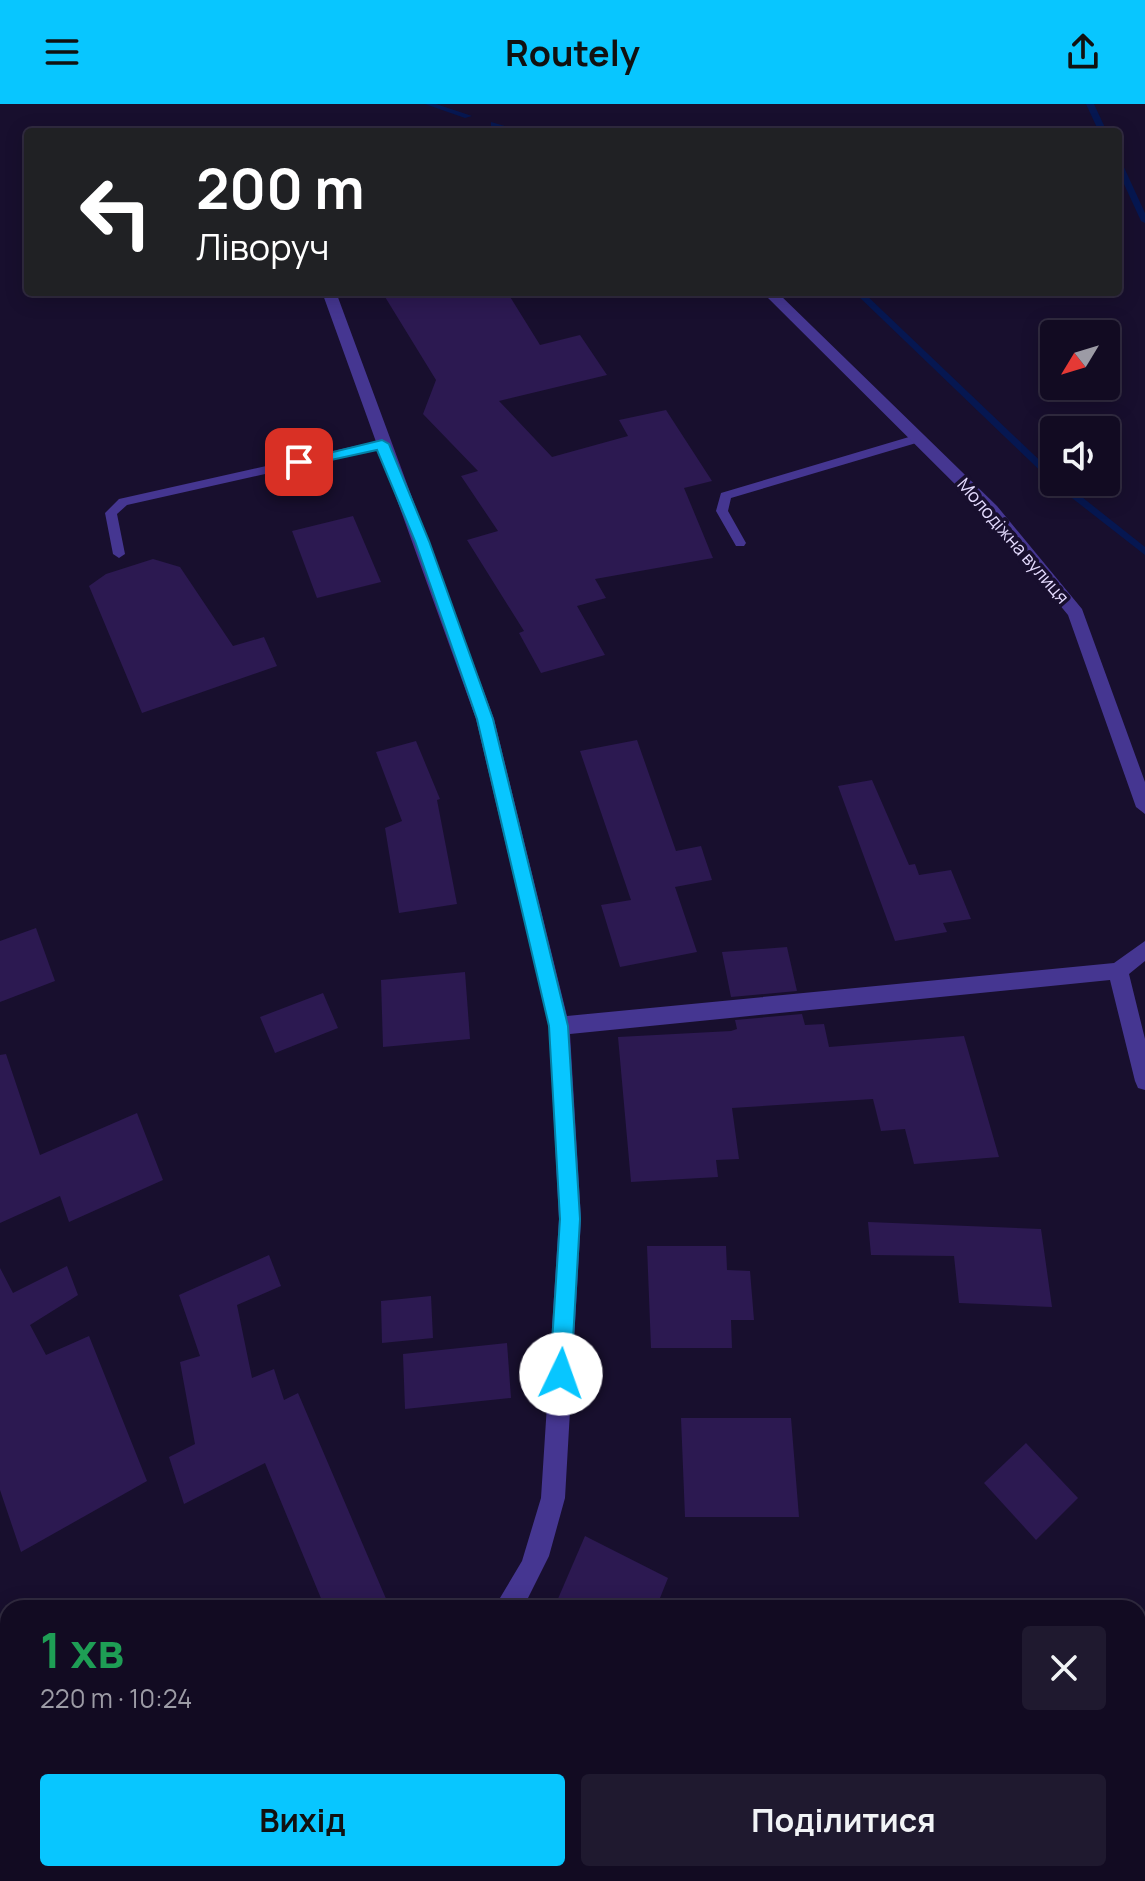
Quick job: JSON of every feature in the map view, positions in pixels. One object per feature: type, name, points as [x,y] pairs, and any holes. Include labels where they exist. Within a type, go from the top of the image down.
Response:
[{"type":"street","points":[[330,296],[485,719],[559,1026],[570,1219],[553,1498],[543,1543],[514,1600]]},
{"type":"street","name":"Молодіжна вулиця","points":[[773,296],[991,510],[1076,613],[1121,732],[1145,807]]},
{"type":"street","points":[[559,1026],[1118,971],[1145,949]]},
{"type":"street","points":[[1118,971],[1145,1081]]},
{"type":"lane","points":[[740,543],[722,511],[725,496],[919,438]]},
{"type":"lane","points":[[119,554],[111,513],[123,502],[382,444]]},
{"type":"building","points":[[384,296],[509,296],[540,345],[580,335],[607,375],[499,401],[552,457],[628,436],[619,420],[666,410],[712,481],[684,488],[713,558],[595,579],[606,598],[577,606],[605,655],[541,673],[519,633],[524,631],[467,540],[498,531],[461,476],[478,471],[423,414],[436,380]]},
{"type":"building","points":[[353,516],[381,582],[317,598],[292,531]]},
{"type":"building","points":[[153,559],[180,567],[233,646],[264,637],[277,666],[142,713],[89,586],[106,574]]},
{"type":"building","points":[[637,740],[676,851],[701,846],[712,880],[675,887],[697,952],[620,967],[601,905],[631,900],[580,751]]},
{"type":"building","points":[[416,741],[440,799],[437,800],[457,904],[399,913],[385,828],[402,821],[376,752]]},
{"type":"building","points":[[872,780],[909,865],[915,864],[919,875],[951,870],[971,919],[943,923],[947,932],[895,941],[838,786]]},
{"type":"building","points":[[36,928],[55,981],[0,1002],[0,941]]},
{"type":"building","points":[[787,947],[797,991],[731,997],[722,952]]},
{"type":"building","points":[[465,972],[470,1039],[383,1047],[381,980]]},
{"type":"building","points":[[323,993],[338,1028],[275,1053],[260,1017]]},
{"type":"building","points":[[802,1014],[805,1025],[824,1024],[829,1047],[964,1036],[999,1157],[914,1164],[905,1129],[881,1131],[873,1099],[732,1108],[739,1159],[716,1160],[718,1177],[631,1182],[618,1037],[731,1031],[737,1029],[735,1020]]},
{"type":"building","points":[[6,1054],[40,1155],[137,1113],[163,1180],[69,1222],[60,1196],[0,1223],[0,1055]]},
{"type":"building","points":[[868,1222],[1041,1229],[1052,1307],[959,1303],[954,1256],[871,1255]]},
{"type":"building","points":[[647,1246],[726,1246],[727,1270],[750,1271],[754,1320],[731,1320],[732,1348],[651,1348]]},
{"type":"building","points":[[269,1255],[281,1286],[237,1305],[252,1378],[274,1369],[284,1400],[298,1393],[387,1600],[322,1600],[265,1463],[184,1504],[169,1457],[195,1444],[180,1362],[200,1356],[179,1295]]},
{"type":"building","points":[[67,1266],[78,1295],[30,1325],[46,1355],[89,1336],[147,1481],[21,1552],[0,1490],[0,1268],[13,1293]]},
{"type":"building","points":[[431,1296],[433,1338],[382,1343],[381,1301]]},
{"type":"building","points":[[507,1343],[511,1398],[405,1409],[403,1354]]},
{"type":"building","points":[[681,1418],[791,1418],[799,1517],[685,1517]]},
{"type":"building","points":[[1026,1443],[1078,1498],[1036,1540],[984,1483]]},
{"type":"building","points":[[585,1536],[668,1578],[659,1600],[557,1600]]},
{"type":"waterway","points":[[429,104],[468,116]]},
{"type":"waterway","points":[[1090,104],[1101,128]]},
{"type":"waterway","points":[[494,124],[508,128]]},
{"type":"waterway","points":[[1122,172],[1145,221]]},
{"type":"waterway","points":[[862,296],[1040,466]]},
{"type":"waterway","points":[[1075,496],[1145,552]]},
{"type":"route","points":[[299,462],[382,444],[422,541],[485,719],[559,1026],[570,1219],[561,1374]]}]
